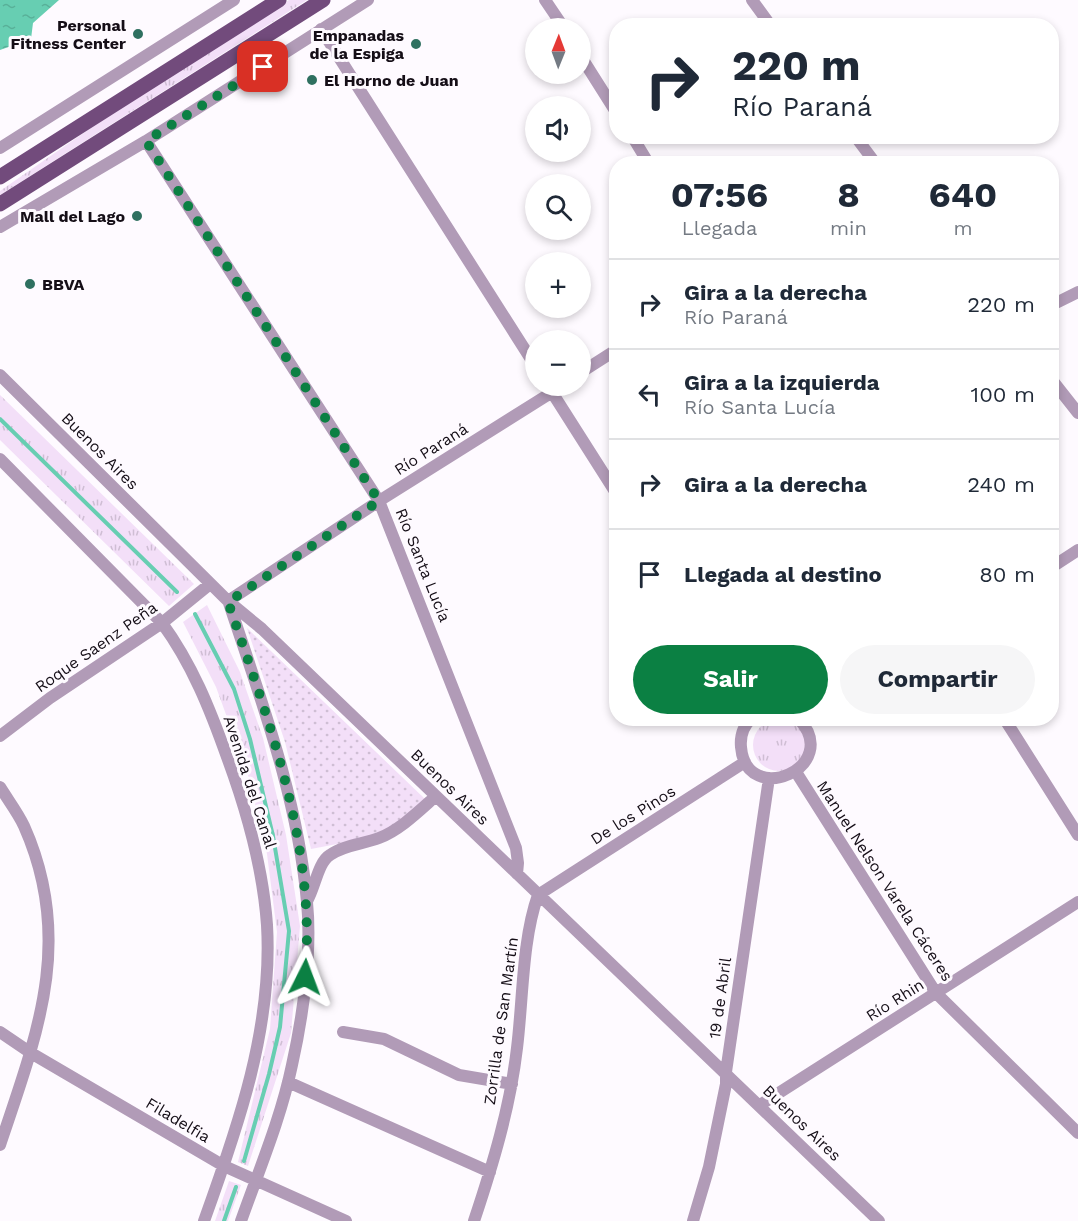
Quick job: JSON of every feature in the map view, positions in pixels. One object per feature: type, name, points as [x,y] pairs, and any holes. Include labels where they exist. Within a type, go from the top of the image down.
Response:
[{"type":"main road","points":[[0,177],[279,0]]},
{"type":"main road","points":[[0,204],[323,0]]},
{"type":"street","points":[[0,227],[146,141],[368,0]]},
{"type":"street","points":[[545,0],[557,18]]},
{"type":"street","points":[[752,0],[765,18]]},
{"type":"street","points":[[0,148],[228,2]]},
{"type":"street","points":[[321,29],[525,350]]},
{"type":"street","points":[[591,72],[609,101]]},
{"type":"street","name":"Río Santa Lucía","points":[[146,141],[379,501],[516,848],[517,874]]},
{"type":"street","points":[[1059,302],[1078,292]]},
{"type":"street","points":[[591,366],[609,354]]},
{"type":"street","name":"Buenos Aires","points":[[0,375],[228,602],[262,629],[879,1221]]},
{"type":"street","points":[[1059,389],[1078,413]]},
{"type":"street","name":"Río Paraná","points":[[228,602],[542,396]]},
{"type":"street","points":[[559,396],[609,482]]},
{"type":"street","name":"Avenida del Canal","points":[[0,459],[162,623],[187,660],[200,686],[237,782],[260,870],[266,915],[266,977],[261,1031],[249,1085],[204,1221]]},
{"type":"street","points":[[1059,562],[1078,550]]},
{"type":"street","name":"Roque Saenz Peña","points":[[0,736],[50,698],[162,623],[210,584]]},
{"type":"street","name":"Avenida del Canal","points":[[228,602],[262,701],[282,769],[300,851],[307,901],[305,977],[300,1020],[288,1082],[241,1221]]},
{"type":"street","points":[[746,726],[742,731],[740,742],[741,753],[752,770],[769,778]]},
{"type":"street","name":"Manuel Nelson Varela Cáceres","points":[[769,778],[787,777],[803,764],[810,744],[806,726]]},
{"type":"street","points":[[1009,726],[1078,836]]},
{"type":"street","name":"De los Pinos","points":[[538,894],[746,762]]},
{"type":"street","name":"Manuel Nelson Varela Cáceres","points":[[795,772],[936,993],[1078,1133]]},
{"type":"street","name":"19 de Abril","points":[[693,1221],[709,1167],[726,1084],[769,778]]},
{"type":"street","points":[[0,787],[23,824],[34,852],[50,934],[47,979],[31,1053],[0,1145]]},
{"type":"street","points":[[307,901],[313,891],[322,864],[329,855],[385,836],[436,796]]},
{"type":"street","name":"Zorrilla de San Martín","points":[[474,1221],[501,1136],[512,1084],[529,936],[538,894]]},
{"type":"street","name":"Río Rhin","points":[[760,1105],[1078,902]]},
{"type":"street","name":"Filadelfia","points":[[0,1032],[31,1053],[224,1166],[346,1221]]},
{"type":"street","points":[[344,1032],[384,1040],[459,1075],[512,1084]]},
{"type":"street","points":[[288,1082],[490,1172]]},
{"type":"green space","points":[[289,0],[307,0],[0,195],[0,191],[124,105]]},
{"type":"green space","points":[[0,395],[194,584],[169,606],[0,440]]},
{"type":"green space","points":[[207,605],[240,672],[263,738],[286,835],[300,926],[291,1033],[248,1166],[238,1162],[270,1029],[277,932],[267,854],[248,775],[216,687],[183,622]]},
{"type":"green space","points":[[247,628],[426,800],[379,836],[311,849],[285,742]]},
{"type":"green space","points":[[762,726],[796,726],[804,740],[803,755],[797,763],[789,769],[779,771],[769,769],[761,763],[755,755],[753,745],[755,735]]},
{"type":"green space","points":[[229,1181],[241,1185],[228,1221],[215,1221]]},
{"type":"water","points":[[0,0],[59,0],[33,23],[31,39],[0,50]]},
{"type":"waterway","points":[[0,419],[177,592]]},
{"type":"waterway","points":[[195,614],[234,689],[250,739],[273,836],[289,931],[280,1027],[244,1161]]},
{"type":"waterway","points":[[224,1221],[236,1187]]},
{"type":"place","name":"Personal Fitness Center","points":[[138,34]]},
{"type":"place","name":"Empanadas de la Espiga","points":[[416,44]]},
{"type":"place","name":"El Horno de Juan","points":[[312,80]]},
{"type":"place","name":"Mall del Lago","points":[[137,216]]},
{"type":"place","name":"BBVA","points":[[30,284]]},
{"type":"route","points":[[263,67],[146,141],[379,501],[228,602],[262,701],[282,769],[300,851],[307,906],[305,977]]}]
